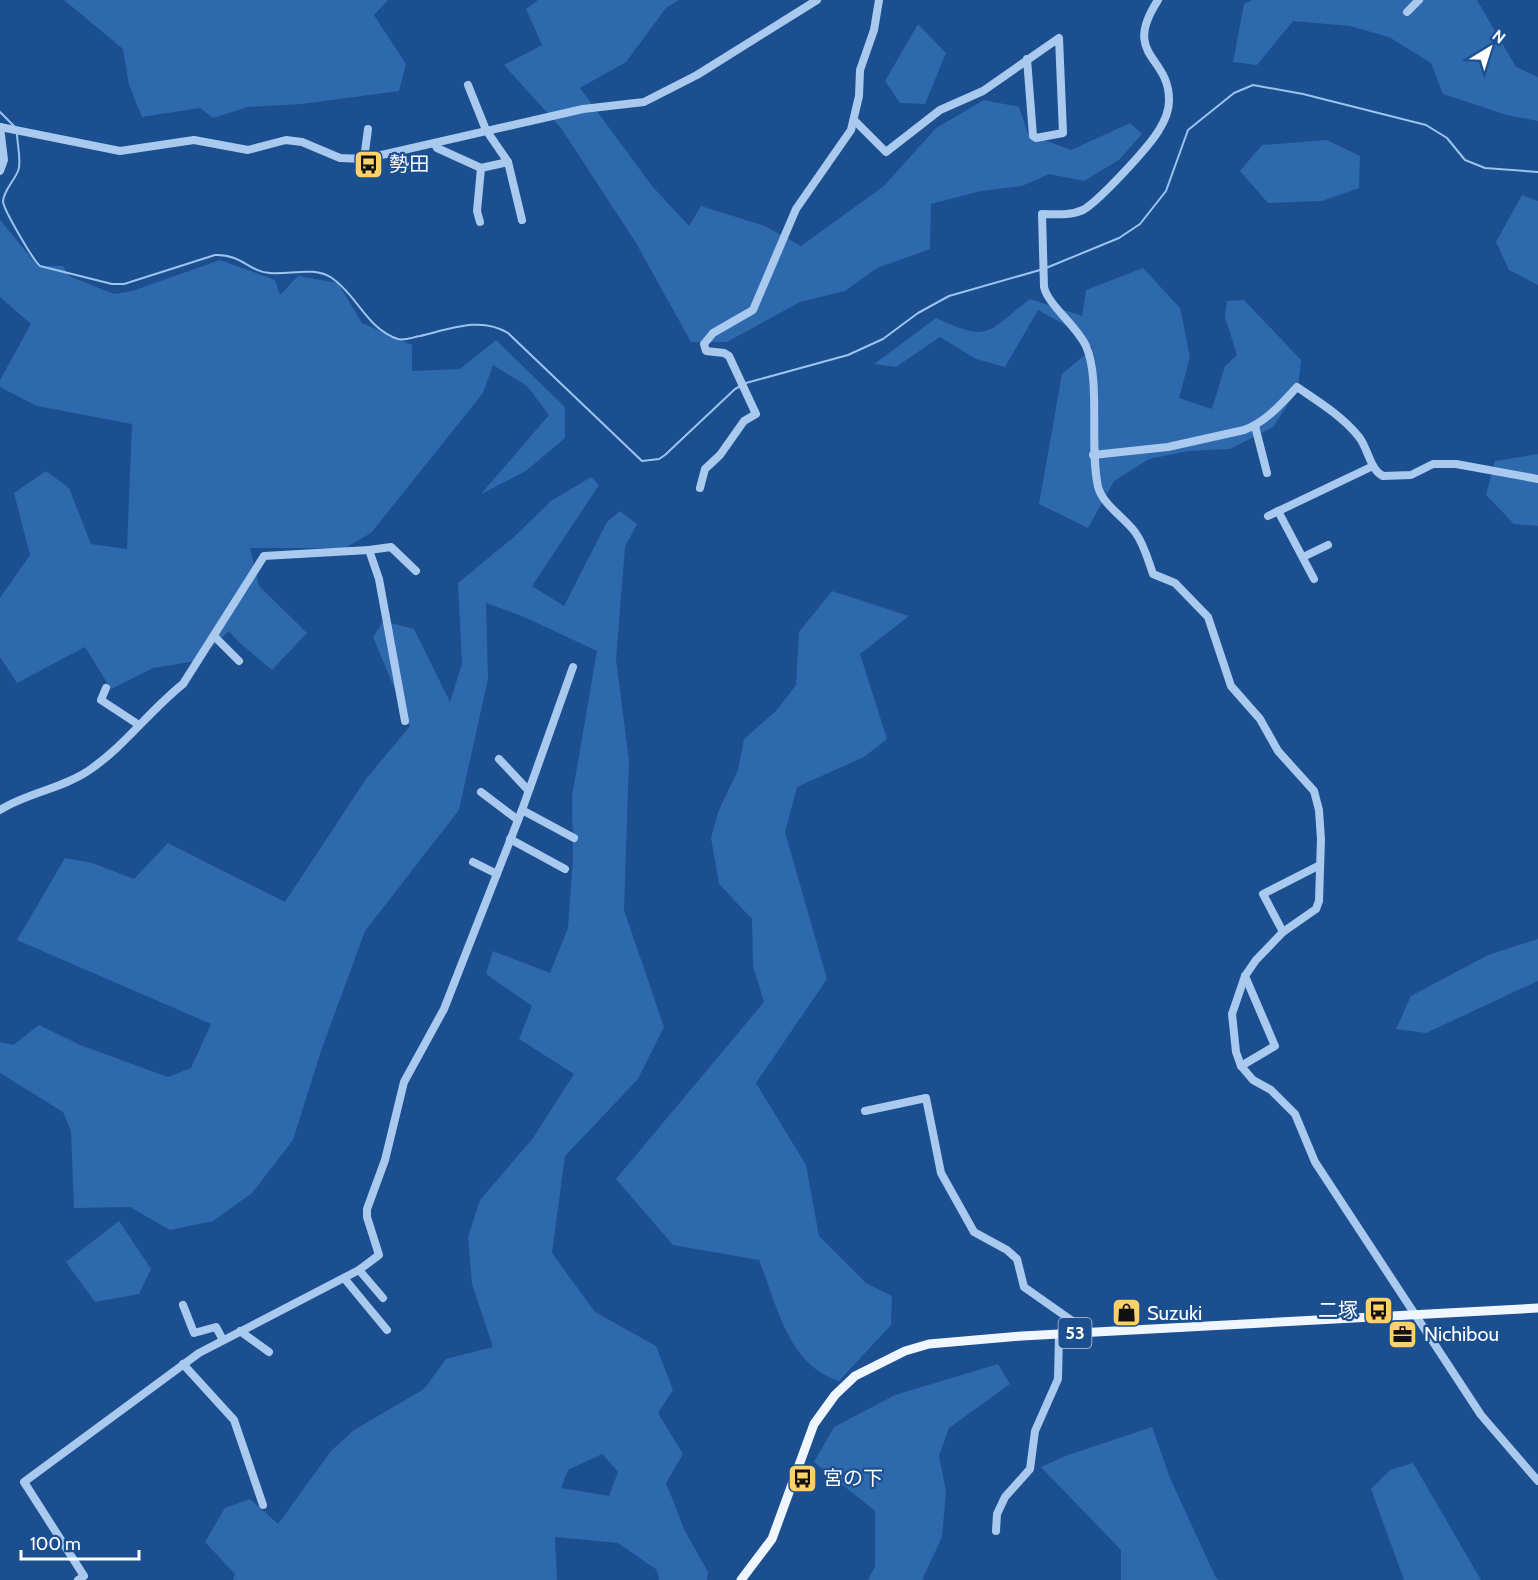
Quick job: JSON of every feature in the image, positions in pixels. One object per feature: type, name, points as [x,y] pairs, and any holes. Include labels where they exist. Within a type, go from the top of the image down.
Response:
[{"type":"main road","name":"53","points":[[741,1580],[772,1539],[814,1424],[835,1395],[855,1376],[905,1351],[929,1344],[1088,1332],[1538,1308]]},
{"type":"street","points":[[0,171],[4,153],[0,127],[120,151],[194,141],[248,150],[286,140],[302,142],[340,158],[364,159],[583,109],[644,102],[697,75],[817,0]]},
{"type":"street","points":[[700,488],[705,469],[720,455],[744,421],[756,414],[729,357],[724,353],[706,351],[704,344],[713,333],[753,310],[796,208],[855,121],[860,70],[873,30],[879,0]]},
{"type":"street","points":[[1158,0],[1147,18],[1143,36],[1169,91],[1166,117],[1158,132],[1101,195],[1083,210],[1072,213],[1042,214],[1045,293],[1072,324],[1086,347],[1090,362],[1093,455],[1099,489],[1105,501],[1136,533],[1154,574],[1175,583],[1208,617],[1212,623],[1231,686],[1260,719],[1278,751],[1314,791],[1319,810],[1320,897],[1316,909],[1283,932],[1256,960],[1245,976],[1234,1003],[1231,1028],[1241,1066],[1253,1080],[1271,1090],[1295,1114],[1315,1162],[1481,1415],[1538,1481]]},
{"type":"street","points":[[1407,12],[1419,0]]},
{"type":"street","points":[[855,121],[886,152],[940,110],[983,91],[1027,59],[1059,38],[1063,133],[1036,138],[1033,136],[1027,59]]},
{"type":"street","points":[[468,85],[486,130],[508,162],[522,220]]},
{"type":"street","points":[[364,159],[368,129]]},
{"type":"street","points":[[434,143],[437,148],[481,168],[508,162]]},
{"type":"street","points":[[480,222],[477,211],[481,168]]},
{"type":"street","points":[[1093,455],[1168,447],[1255,426],[1297,387],[1350,426],[1361,440],[1373,466],[1383,476],[1411,475],[1433,464],[1456,464],[1538,479]]},
{"type":"street","points":[[1255,426],[1267,473]]},
{"type":"street","points":[[1268,516],[1373,466]]},
{"type":"street","points":[[1278,511],[1314,579]]},
{"type":"street","points":[[1303,557],[1328,545]]},
{"type":"street","points":[[0,810],[85,772],[114,751],[188,679],[264,556],[391,547],[416,571]]},
{"type":"street","points":[[369,550],[379,579],[405,721]]},
{"type":"street","points":[[214,636],[240,661]]},
{"type":"street","points":[[78,1580],[84,1576],[24,1482],[118,1415],[183,1364],[223,1340],[359,1270],[379,1255],[369,1226],[367,1209],[385,1160],[404,1082],[444,1009],[522,810],[573,667]]},
{"type":"street","points":[[106,688],[101,700],[139,725]]},
{"type":"street","points":[[500,759],[528,790]]},
{"type":"street","points":[[481,792],[518,820]]},
{"type":"street","points":[[522,810],[574,838]]},
{"type":"street","points":[[510,839],[565,869]]},
{"type":"street","points":[[473,862],[496,874]]},
{"type":"street","points":[[1283,932],[1263,894],[1320,865]]},
{"type":"street","points":[[1241,1066],[1275,1046],[1245,976]]},
{"type":"street","points":[[865,1111],[926,1098],[941,1173],[974,1232],[1007,1250],[1017,1259],[1024,1287],[1088,1332]]},
{"type":"street","points":[[359,1270],[383,1298]]},
{"type":"street","points":[[344,1278],[387,1330]]},
{"type":"street","points":[[183,1305],[194,1333],[216,1327],[223,1340]]},
{"type":"street","points":[[240,1331],[269,1352]]},
{"type":"street","points":[[996,1530],[997,1514],[1005,1497],[1030,1469],[1035,1431],[1058,1379],[1059,1334]]},
{"type":"street","points":[[183,1364],[234,1420],[263,1505]]},
{"type":"shaded area","points":[[64,0],[388,0],[374,15],[406,64],[399,91],[302,104],[248,107],[213,118],[200,108],[142,117],[129,85],[123,49]]},
{"type":"shaded area","points":[[538,0],[679,0],[666,8],[626,62],[580,88],[652,186],[689,226],[701,206],[765,226],[801,246],[884,186],[936,128],[984,100],[1019,107],[1028,134],[1071,150],[1130,123],[1142,134],[1119,160],[1084,181],[1049,174],[1022,186],[981,191],[931,204],[930,249],[877,268],[845,291],[800,302],[727,342],[691,342],[636,243],[561,128],[504,65],[542,45],[526,9]]},
{"type":"shaded area","points":[[1252,0],[1477,0],[1516,67],[1538,77],[1538,121],[1507,115],[1443,94],[1431,63],[1389,37],[1350,26],[1293,21],[1257,65],[1233,62],[1244,4]]},
{"type":"shaded area","points":[[918,24],[946,53],[925,104],[900,103],[885,81]]},
{"type":"shaded area","points":[[1327,140],[1360,156],[1359,188],[1322,201],[1268,203],[1240,171],[1262,145]]},
{"type":"shaded area","points":[[1522,195],[1538,201],[1538,285],[1509,270],[1496,242]]},
{"type":"shaded area","points":[[0,220],[38,266],[63,266],[69,276],[114,294],[132,291],[220,260],[275,280],[280,295],[298,276],[338,283],[362,323],[412,345],[412,371],[460,369],[496,340],[565,407],[565,438],[526,471],[481,494],[549,415],[527,386],[493,365],[483,393],[371,533],[345,548],[250,548],[259,586],[307,633],[272,670],[229,631],[197,661],[153,668],[111,689],[85,647],[17,683],[0,657],[0,598],[30,555],[14,493],[46,471],[69,488],[91,544],[127,549],[132,424],[37,406],[0,387],[0,380],[31,324],[0,297]]},
{"type":"shaded area","points":[[1143,268],[1180,308],[1190,357],[1179,398],[1212,409],[1225,366],[1237,355],[1225,317],[1227,301],[1244,300],[1301,360],[1298,389],[1273,427],[1230,449],[1189,451],[1149,459],[1114,481],[1088,528],[1039,504],[1062,374],[1093,348],[1067,326],[1038,310],[1005,367],[976,359],[940,337],[896,367],[874,364],[936,318],[967,330],[987,331],[1030,299],[1082,316],[1086,290]]},
{"type":"shaded area","points":[[1538,454],[1538,526],[1514,524],[1486,495],[1495,461]]},
{"type":"shaded area","points":[[591,477],[599,485],[532,586],[564,606],[607,522],[620,511],[637,524],[625,547],[616,659],[629,761],[624,910],[664,1027],[638,1079],[565,1156],[552,1253],[595,1312],[656,1346],[673,1390],[658,1413],[683,1454],[666,1483],[685,1531],[708,1572],[707,1580],[659,1580],[657,1570],[618,1543],[555,1537],[557,1580],[233,1580],[235,1574],[205,1542],[225,1508],[250,1499],[278,1524],[331,1451],[354,1430],[424,1389],[446,1359],[493,1347],[472,1284],[468,1237],[480,1200],[533,1138],[574,1074],[519,1039],[532,1006],[486,974],[493,951],[550,973],[568,928],[573,858],[572,796],[597,651],[522,616],[486,603],[488,679],[459,810],[365,931],[321,1051],[293,1140],[252,1193],[213,1221],[170,1230],[130,1207],[74,1208],[71,1131],[63,1112],[0,1073],[0,1042],[13,1045],[39,1025],[80,1045],[168,1077],[191,1068],[211,1024],[17,940],[65,858],[92,863],[134,879],[168,843],[285,902],[366,779],[410,726],[373,637],[383,621],[414,629],[450,702],[462,664],[458,583],[514,537],[551,501]],"holes":[[[602,1454],[618,1472],[609,1496],[561,1488],[568,1470]]]},
{"type":"shaded area","points":[[832,591],[909,616],[860,654],[887,739],[864,757],[797,787],[785,832],[827,979],[756,1083],[806,1165],[819,1236],[866,1283],[892,1296],[891,1325],[839,1381],[822,1373],[796,1348],[779,1314],[759,1260],[673,1245],[616,1179],[764,1002],[753,966],[752,919],[719,884],[711,838],[718,812],[738,770],[744,739],[776,711],[796,685],[799,632]]},
{"type":"shaded area","points":[[1538,939],[1538,981],[1426,1033],[1396,1029],[1411,996],[1488,955]]},
{"type":"shaded area","points":[[119,1221],[151,1269],[139,1294],[95,1302],[66,1262]]},
{"type":"shaded area","points":[[998,1364],[1010,1384],[949,1428],[939,1456],[946,1491],[942,1537],[922,1580],[868,1580],[875,1566],[875,1511],[814,1462],[834,1427],[895,1395]]},
{"type":"shaded area","points":[[1152,1427],[1170,1478],[1216,1578],[1219,1580],[1121,1580],[1121,1550],[1041,1467],[1068,1455]]},
{"type":"shaded area","points":[[1413,1463],[1481,1580],[1404,1580],[1371,1489],[1390,1470]]},
{"type":"waterway","points":[[1046,268],[1119,238],[1140,224],[1166,191],[1188,130],[1234,93],[1253,85],[1303,94],[1426,125],[1447,138],[1465,160],[1485,168],[1538,172]]},
{"type":"waterway","points":[[0,112],[16,128]]},
{"type":"waterway","points":[[17,133],[19,167],[3,201],[19,234],[40,266],[112,284],[124,284],[215,255],[224,255],[263,272],[325,274],[341,285],[370,320],[387,334],[398,339],[454,327],[487,325],[498,328],[508,333],[642,461],[659,459],[665,455],[735,389],[746,383],[848,355],[883,339],[918,313],[949,296],[1040,270]]},
{"type":"place","name":"勢田","points":[[368,164]]},
{"type":"place","name":"二塚","points":[[1379,1310]]},
{"type":"place","name":"Suzuki","points":[[1126,1313]]},
{"type":"place","name":"Nichibou","points":[[1403,1334]]},
{"type":"place","name":"宮の下","points":[[802,1478]]}]
